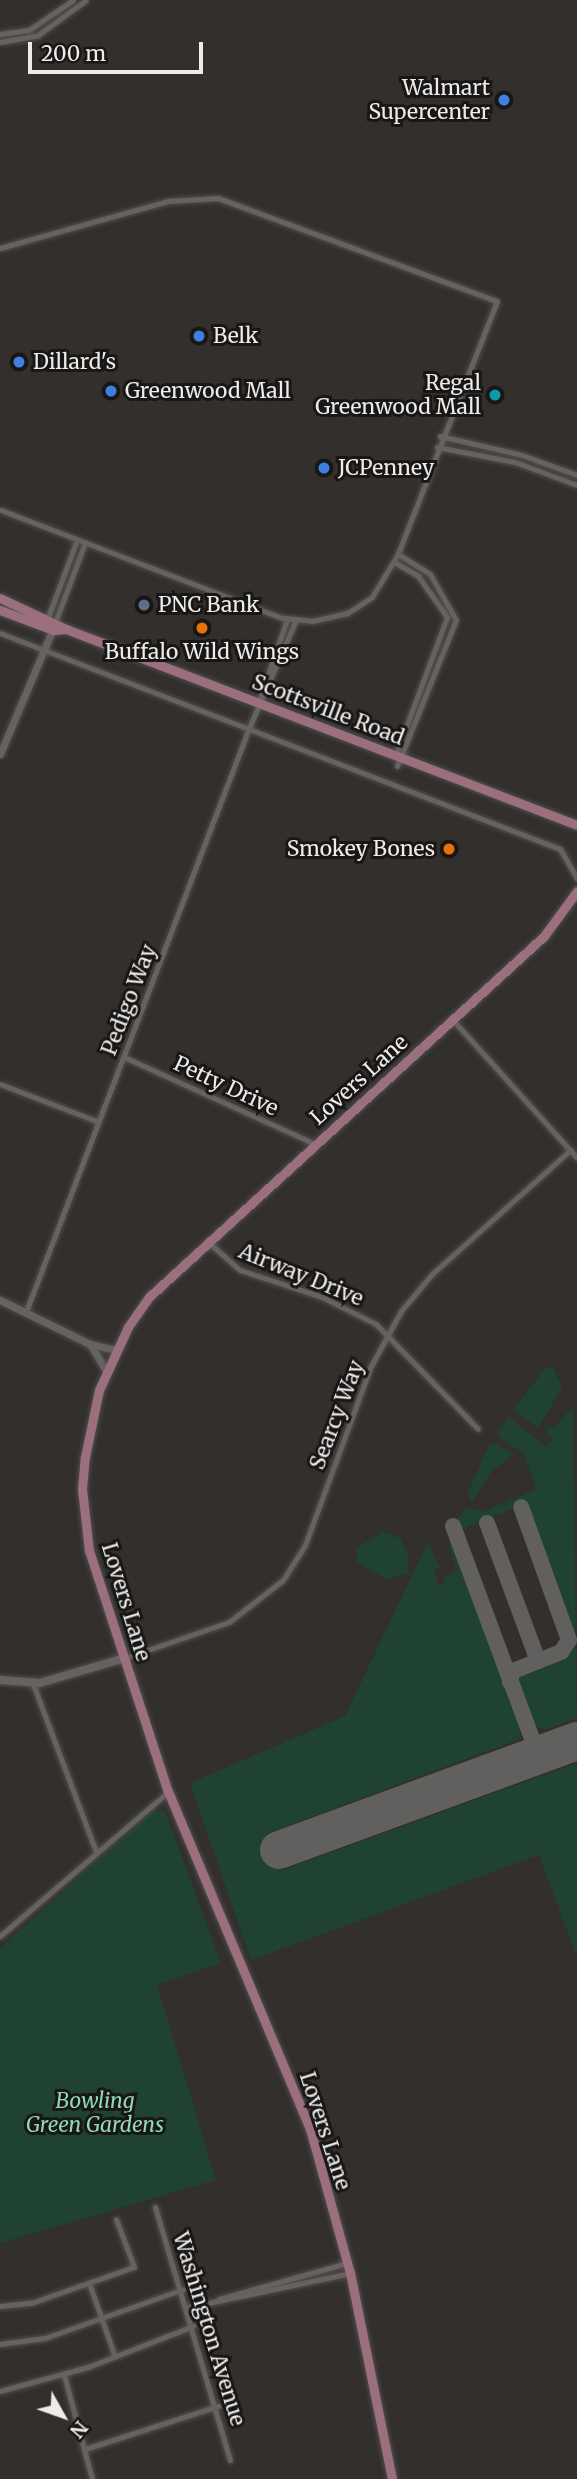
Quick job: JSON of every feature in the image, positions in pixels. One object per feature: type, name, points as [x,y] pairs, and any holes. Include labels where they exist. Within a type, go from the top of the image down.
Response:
[{"type":"main road","name":"Scottsville Road","points":[[0,598],[66,629],[577,825]]},
{"type":"main road","name":"Scottsville Road","points":[[0,610],[51,623]]},
{"type":"main road","name":"Lovers Lane","points":[[392,2479],[351,2273],[310,2129],[168,1792],[89,1551],[82,1489],[90,1423],[107,1372],[149,1297],[207,1241],[544,936],[577,891]]},
{"type":"main road","points":[[0,1681],[33,1684],[125,1658]]},
{"type":"street","points":[[0,34],[29,30],[74,0]]},
{"type":"street","points":[[0,42],[33,37],[85,0]]},
{"type":"street","points":[[29,30],[33,37]]},
{"type":"street","points":[[0,248],[168,201],[218,198],[497,301],[440,436],[398,554],[360,606],[326,620],[287,619],[0,510]]},
{"type":"street","points":[[440,436],[470,442],[577,475]]},
{"type":"street","points":[[437,447],[515,462],[577,485]]},
{"type":"street","points":[[51,623],[77,540]]},
{"type":"street","points":[[0,754],[85,543]]},
{"type":"street","points":[[398,554],[430,574],[456,620],[399,757]]},
{"type":"street","points":[[394,562],[418,576],[447,617],[399,757]]},
{"type":"street","points":[[259,703],[287,619]]},
{"type":"street","points":[[259,703],[296,620]]},
{"type":"street","points":[[0,634],[560,849],[577,877]]},
{"type":"street","name":"Pedigo Way","points":[[27,1309],[259,703]]},
{"type":"street","points":[[452,1019],[577,1158]]},
{"type":"street","name":"Petty Drive","points":[[124,1057],[315,1144]]},
{"type":"street","points":[[0,1084],[99,1122]]},
{"type":"street","name":"Searcy Way","points":[[125,1658],[239,1617],[290,1572],[387,1334],[426,1281],[570,1150]]},
{"type":"street","name":"Airway Drive","points":[[207,1241],[240,1270],[338,1304],[387,1334],[454,1410],[478,1429]]},
{"type":"street","points":[[0,1300],[27,1309],[90,1344],[117,1350]]},
{"type":"street","points":[[90,1344],[107,1372]]},
{"type":"street","points":[[33,1684],[96,1853]]},
{"type":"street","points":[[0,1936],[168,1792]]},
{"type":"street","name":"Washington Avenue","points":[[155,2207],[189,2307],[218,2406],[230,2459]]},
{"type":"street","points":[[0,2306],[31,2303],[134,2267],[116,2219]]},
{"type":"street","points":[[216,2301],[348,2263]]},
{"type":"street","points":[[189,2307],[351,2273]]},
{"type":"street","points":[[89,2283],[115,2357]]},
{"type":"street","points":[[0,2344],[45,2339],[183,2290]]},
{"type":"street","points":[[0,2391],[64,2375],[193,2326]]},
{"type":"street","points":[[64,2375],[92,2479]]},
{"type":"street","points":[[85,2449],[218,2406]]},
{"type":"green space","points":[[553,1367],[562,1388],[538,1428],[513,1411],[545,1368]]},
{"type":"green space","points":[[573,1406],[577,1718],[544,1730],[531,1723],[517,1680],[520,1672],[573,1647],[525,1504],[459,1530],[456,1520],[467,1507],[482,1512],[537,1489],[524,1454],[500,1438],[498,1431],[509,1417],[546,1447],[552,1439],[544,1428],[556,1426]]},
{"type":"green space","points":[[496,1443],[514,1454],[491,1472],[472,1502],[467,1494],[489,1445]]},
{"type":"green space","points":[[383,1532],[400,1538],[408,1553],[408,1572],[388,1580],[357,1562],[356,1548]]},
{"type":"green space","points":[[451,1532],[521,1727],[519,1739],[266,1834],[280,1871],[577,1763],[577,1958],[539,1855],[251,1960],[190,1783],[345,1716],[428,1542],[440,1568],[434,1570],[439,1586],[445,1584],[443,1577],[457,1571],[449,1546]]},
{"type":"green space","name":"Bowling Green Gardens","points":[[154,1810],[165,1811],[221,1963],[157,1985],[216,2180],[0,2243],[0,1948]]},
{"type":"taxiway","points":[[510,1682],[513,1671],[561,1652],[569,1640],[521,1507]]},
{"type":"taxiway","points":[[487,1523],[538,1661]]},
{"type":"taxiway","points":[[453,1526],[538,1755]]},
{"type":"runway","points":[[279,1850],[577,1741]]},
{"type":"place","name":"Walmart Supercenter","points":[[504,100]]},
{"type":"place","name":"Belk","points":[[199,336]]},
{"type":"place","name":"Dillard's","points":[[19,362]]},
{"type":"place","name":"Greenwood Mall","points":[[111,391]]},
{"type":"place","name":"Regal Greenwood Mall","points":[[495,395]]},
{"type":"place","name":"JCPenney","points":[[324,468]]},
{"type":"place","name":"PNC Bank","points":[[144,605]]},
{"type":"place","name":"Buffalo Wild Wings","points":[[202,628]]},
{"type":"place","name":"Smokey Bones","points":[[449,849]]}]
